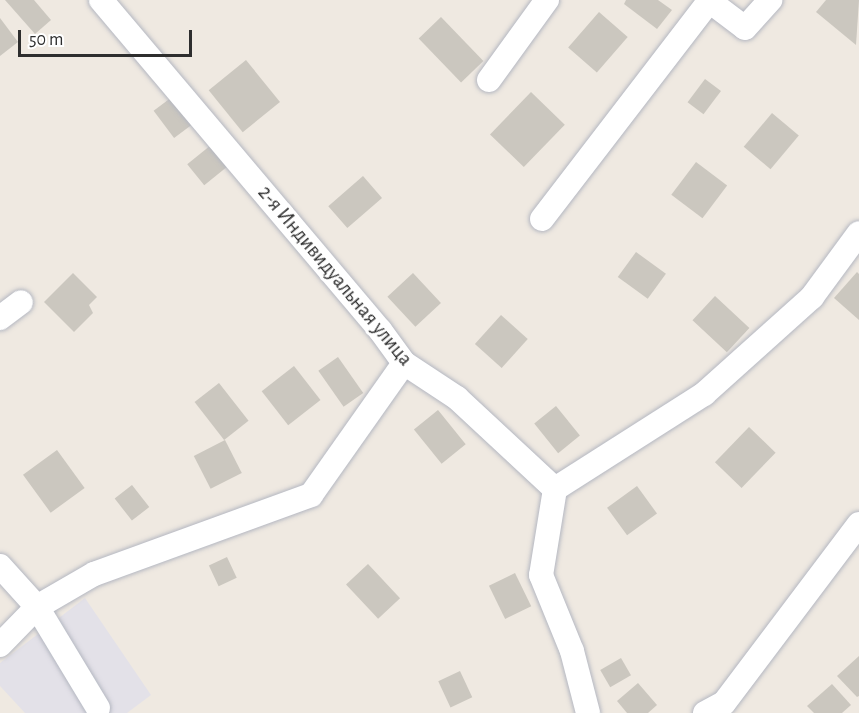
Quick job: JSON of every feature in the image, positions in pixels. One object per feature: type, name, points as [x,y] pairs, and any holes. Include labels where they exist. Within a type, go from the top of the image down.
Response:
[{"type":"street","name":"2-я Индивидуальная улица","points":[[100,0],[380,330],[404,363],[457,398],[555,489]]},
{"type":"street","points":[[489,80],[548,0]]},
{"type":"street","points":[[542,219],[708,0],[745,28],[770,0]]},
{"type":"street","points":[[588,713],[572,651],[541,575],[555,489],[704,394],[812,297],[859,233]]},
{"type":"street","points":[[0,318],[21,302]]},
{"type":"street","points":[[0,645],[37,608],[94,574],[311,495],[404,363]]},
{"type":"street","points":[[705,713],[724,703],[859,524]]},
{"type":"street","points":[[0,566],[37,608],[98,708]]},
{"type":"shaded area","points":[[85,598],[151,695],[127,713],[25,713],[0,686],[0,663]]},
{"type":"building","points":[[5,0],[34,0],[51,20],[35,34]]},
{"type":"building","points":[[626,0],[658,0],[672,10],[657,29],[624,4]]},
{"type":"building","points":[[826,0],[859,0],[856,45],[816,12]]},
{"type":"building","points":[[599,12],[628,37],[597,72],[568,47]]},
{"type":"building","points":[[441,17],[483,61],[461,82],[419,39]]},
{"type":"building","points":[[0,18],[18,42],[0,56]]},
{"type":"building","points":[[246,60],[280,102],[243,132],[209,90]]},
{"type":"building","points":[[705,79],[721,91],[704,114],[688,102]]},
{"type":"building","points":[[531,92],[565,125],[524,167],[490,134]]},
{"type":"building","points":[[176,94],[196,121],[174,138],[154,111]]},
{"type":"building","points":[[772,113],[799,135],[771,169],[744,147]]},
{"type":"building","points":[[216,141],[233,162],[204,185],[187,164]]},
{"type":"building","points":[[696,162],[727,185],[702,218],[671,195]]},
{"type":"building","points":[[363,176],[382,198],[347,228],[328,206]]},
{"type":"building","points":[[636,252],[666,274],[648,299],[618,277]]},
{"type":"building","points":[[857,272],[859,274],[859,320],[834,298]]},
{"type":"building","points":[[73,273],[97,297],[89,305],[93,313],[74,332],[44,302]]},
{"type":"building","points":[[413,273],[441,303],[415,327],[387,297]]},
{"type":"building","points":[[715,296],[749,328],[727,352],[692,320]]},
{"type":"building","points":[[501,315],[528,339],[502,368],[475,344]]},
{"type":"building","points":[[338,357],[363,393],[344,407],[318,371]]},
{"type":"building","points":[[294,366],[320,400],[288,425],[262,391]]},
{"type":"building","points":[[219,383],[249,421],[224,440],[195,402]]},
{"type":"building","points":[[556,406],[580,436],[558,453],[534,424]]},
{"type":"building","points":[[438,410],[466,444],[442,464],[414,430]]},
{"type":"building","points":[[749,427],[776,453],[742,488],[715,462]]},
{"type":"building","points":[[225,440],[242,473],[211,489],[194,456]]},
{"type":"building","points":[[57,450],[85,488],[51,513],[23,475]]},
{"type":"building","points":[[132,485],[149,507],[132,521],[115,499]]},
{"type":"building","points":[[637,486],[657,514],[627,535],[607,508]]},
{"type":"building","points":[[227,557],[237,578],[219,586],[209,565]]},
{"type":"building","points":[[368,564],[400,598],[378,619],[346,584]]},
{"type":"building","points":[[515,573],[531,606],[505,619],[489,586]]},
{"type":"building","points":[[859,656],[859,696],[857,697],[837,676]]},
{"type":"building","points":[[621,658],[631,675],[610,687],[600,670]]},
{"type":"building","points":[[460,671],[472,697],[451,707],[438,681]]},
{"type":"building","points":[[638,683],[657,705],[648,713],[627,713],[617,701]]},
{"type":"building","points":[[832,684],[851,705],[842,713],[814,713],[807,706]]}]
